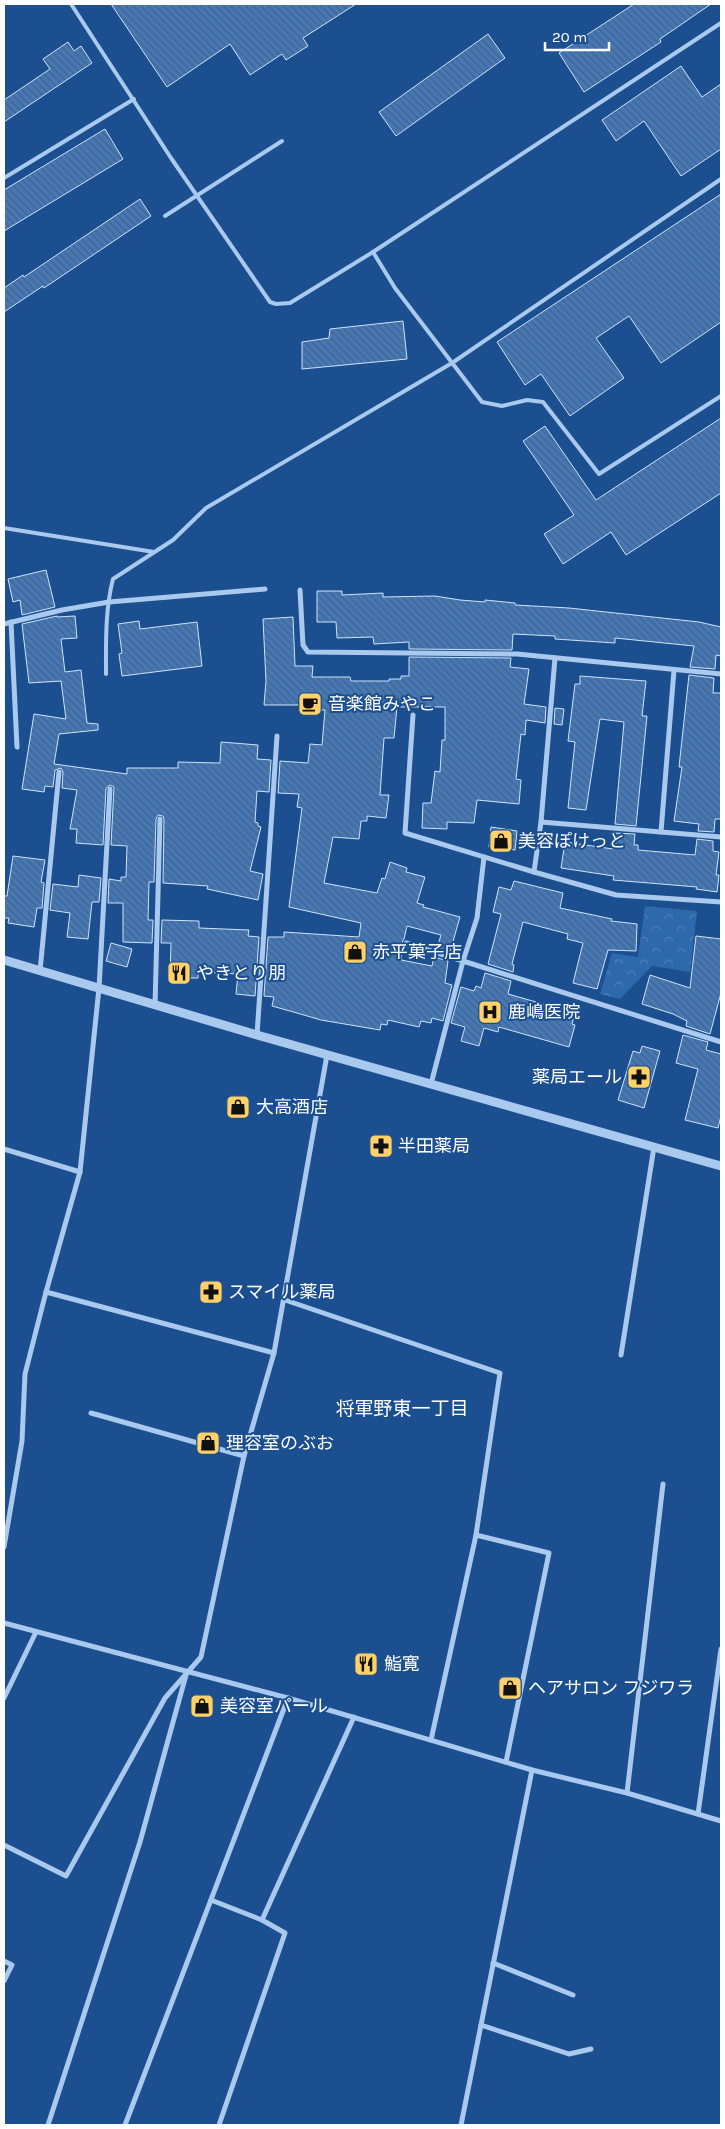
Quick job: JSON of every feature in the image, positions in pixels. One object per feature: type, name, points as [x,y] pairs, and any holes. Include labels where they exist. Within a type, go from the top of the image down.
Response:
[{"type":"street","points":[[4,624],[62,610],[109,602],[265,589]]},
{"type":"street","points":[[300,590],[303,646],[308,652],[517,654],[721,674]]},
{"type":"street","points":[[11,622],[17,747]]},
{"type":"street","points":[[534,872],[541,822],[555,658]]},
{"type":"street","points":[[660,832],[674,670]]},
{"type":"street","points":[[413,715],[405,833],[616,895],[721,902]]},
{"type":"street","points":[[257,1035],[277,736]]},
{"type":"street","points":[[40,971],[59,772]]},
{"type":"street","points":[[4,1547],[22,1441],[25,1374],[80,1172],[100,988],[110,789]]},
{"type":"street","points":[[155,1005],[160,818]]},
{"type":"street","points":[[541,822],[721,837]]},
{"type":"street","points":[[431,1084],[463,961],[477,918],[484,857]]},
{"type":"street","points":[[406,943],[721,1042]]},
{"type":"street","points":[[4,960],[257,1035],[721,1166]]},
{"type":"street","points":[[4,1845],[66,1876],[165,1698],[201,1657],[244,1456],[274,1353],[285,1300],[327,1055]]},
{"type":"street","points":[[621,1355],[654,1147]]},
{"type":"street","points":[[4,1149],[80,1172]]},
{"type":"street","points":[[46,1292],[274,1353]]},
{"type":"street","points":[[285,1300],[500,1373],[476,1535],[431,1740]]},
{"type":"street","points":[[92,1413],[244,1456]]},
{"type":"street","points":[[626,1793],[663,1484]]},
{"type":"street","points":[[476,1535],[549,1553],[506,1762]]},
{"type":"street","points":[[4,1623],[288,1698],[532,1770],[626,1793],[721,1821]]},
{"type":"street","points":[[4,1698],[36,1632]]},
{"type":"street","points":[[698,1814],[721,1649]]},
{"type":"street","points":[[48,2125],[140,1842],[187,1672]]},
{"type":"street","points":[[126,2125],[288,1698]]},
{"type":"street","points":[[262,1920],[354,1717]]},
{"type":"street","points":[[461,2125],[532,1770]]},
{"type":"street","points":[[211,1900],[262,1920],[285,1933],[219,2125]]},
{"type":"street","points":[[4,1961],[12,1965],[4,1982]]},
{"type":"street","points":[[493,1963],[573,1996]]},
{"type":"street","points":[[481,2025],[570,2054],[591,2049]]},
{"type":"lane","points":[[71,4],[228,238],[248,272],[270,302],[276,304],[290,303],[374,252],[721,23]]},
{"type":"lane","points":[[4,178],[134,98]]},
{"type":"lane","points":[[165,216],[282,141]]},
{"type":"lane","points":[[106,674],[106,637],[113,579],[173,540],[206,508],[452,362],[721,179]]},
{"type":"lane","points":[[374,252],[395,288],[482,402],[502,406],[527,400],[543,402],[599,474],[721,396]]},
{"type":"lane","points":[[4,528],[154,552]]},
{"type":"green space","points":[[645,906],[697,911],[690,972],[652,966],[620,999],[600,994],[612,953],[638,957]]},
{"type":"building","points":[[111,4],[356,4],[303,38],[308,46],[286,60],[282,54],[250,75],[230,44],[167,87]]},
{"type":"building","points":[[634,4],[711,4],[660,39],[661,42],[584,92],[559,53]]},
{"type":"building","points":[[488,34],[505,58],[396,136],[379,112]]},
{"type":"building","points":[[68,42],[74,51],[81,46],[92,63],[4,122],[4,100],[50,69],[43,59]]},
{"type":"building","points":[[681,66],[702,97],[721,84],[721,149],[681,176],[644,121],[616,141],[602,120]]},
{"type":"building","points":[[105,129],[123,159],[4,231],[4,190]]},
{"type":"building","points":[[721,194],[721,322],[661,363],[629,316],[596,338],[624,378],[570,416],[541,374],[525,385],[497,342]]},
{"type":"building","points":[[140,199],[151,216],[44,288],[43,286],[4,312],[4,288],[23,275],[24,277]]},
{"type":"building","points":[[403,321],[407,359],[302,369],[302,342],[329,338],[330,329]]},
{"type":"building","points":[[721,418],[721,493],[626,555],[611,532],[563,564],[544,534],[574,515],[523,441],[545,426],[596,500]]},
{"type":"building","points":[[46,570],[55,607],[22,615],[20,600],[13,602],[8,579]]},
{"type":"building","points":[[317,591],[342,591],[342,595],[383,593],[383,597],[435,596],[485,602],[485,600],[515,603],[515,605],[569,608],[699,622],[721,627],[721,656],[716,655],[715,669],[690,667],[694,646],[615,638],[615,643],[555,639],[555,636],[513,634],[512,650],[409,649],[409,642],[374,644],[373,637],[337,638],[336,622],[317,622]]},
{"type":"building","points":[[57,616],[75,616],[77,638],[61,639],[65,672],[81,670],[87,723],[98,724],[98,730],[59,734],[54,764],[127,774],[127,768],[178,768],[178,762],[220,763],[221,742],[258,745],[257,759],[271,760],[269,792],[257,791],[255,822],[261,827],[250,871],[263,874],[258,900],[207,889],[208,886],[163,883],[164,819],[163,816],[158,815],[156,819],[154,882],[149,882],[148,920],[153,920],[152,943],[123,942],[123,903],[108,903],[109,879],[121,881],[121,877],[126,877],[127,846],[111,845],[114,787],[110,785],[106,788],[103,845],[76,843],[77,829],[70,829],[77,790],[62,788],[63,772],[61,768],[55,770],[53,787],[45,786],[44,792],[22,789],[34,714],[66,719],[61,681],[29,683],[22,624]]},
{"type":"building","points":[[293,617],[295,666],[313,666],[312,677],[350,677],[351,681],[389,681],[389,679],[401,679],[401,676],[409,676],[409,657],[511,658],[510,667],[529,669],[524,704],[546,707],[545,723],[526,720],[525,735],[521,734],[516,779],[521,780],[519,804],[477,800],[474,823],[447,822],[447,829],[422,828],[423,803],[431,803],[435,771],[440,772],[442,740],[445,740],[445,707],[397,707],[394,738],[384,738],[380,795],[389,795],[386,818],[367,816],[367,821],[361,821],[359,839],[333,837],[324,883],[377,893],[382,878],[385,879],[390,862],[407,868],[406,872],[425,877],[417,903],[424,905],[423,907],[460,917],[450,952],[437,948],[441,935],[407,926],[402,942],[401,960],[432,966],[434,957],[448,961],[445,983],[452,985],[443,1021],[432,1018],[431,1023],[421,1021],[419,1027],[388,1020],[387,1025],[381,1024],[380,1030],[321,1020],[272,1006],[274,997],[264,996],[268,937],[284,937],[284,932],[359,937],[361,923],[289,907],[302,808],[297,807],[299,794],[278,793],[280,761],[308,763],[310,744],[322,745],[325,710],[302,711],[302,705],[264,705],[266,681],[263,619]]},
{"type":"building","points":[[139,621],[140,629],[197,622],[202,666],[122,676],[119,654],[122,653],[118,624]]},
{"type":"building","points":[[689,675],[714,678],[713,693],[721,693],[721,819],[715,819],[714,832],[698,831],[699,824],[674,821],[682,767],[679,767]]},
{"type":"building","points":[[580,676],[646,681],[642,716],[647,716],[636,826],[615,824],[624,722],[600,719],[586,810],[568,808],[575,742],[568,741],[575,684],[580,684]]},
{"type":"building","points":[[555,708],[564,709],[562,725],[554,724]]},
{"type":"building","points":[[491,827],[517,831],[515,850],[489,847]]},
{"type":"building","points":[[614,833],[635,834],[634,845],[638,845],[638,850],[695,855],[697,839],[713,841],[713,851],[719,852],[716,875],[719,875],[717,892],[696,889],[697,887],[613,880],[614,876],[561,868],[565,842],[613,849]]},
{"type":"building","points":[[13,856],[45,860],[41,882],[44,883],[42,908],[37,908],[34,927],[8,923],[9,918],[4,918],[4,896],[7,896]]},
{"type":"building","points":[[79,875],[101,878],[99,902],[92,902],[88,939],[67,937],[70,913],[50,910],[53,884],[78,887]]},
{"type":"building","points":[[514,881],[563,893],[560,908],[612,919],[611,921],[637,924],[636,951],[608,950],[597,989],[573,983],[583,943],[567,939],[568,934],[523,922],[512,964],[514,965],[513,972],[488,964],[501,914],[493,912],[499,887],[511,890]]},
{"type":"building","points":[[162,920],[199,921],[199,928],[249,930],[248,936],[259,937],[255,996],[236,994],[238,974],[198,972],[198,978],[170,978],[171,943],[161,943]]},
{"type":"building","points":[[696,936],[721,939],[721,993],[710,1034],[686,1026],[687,1021],[673,1014],[642,1004],[650,975],[690,988]]},
{"type":"building","points":[[111,943],[132,949],[127,967],[106,961]]},
{"type":"building","points":[[485,973],[511,981],[508,994],[575,1013],[572,1024],[575,1025],[569,1047],[499,1027],[498,1032],[484,1028],[479,1046],[461,1041],[465,1027],[451,1023],[461,987],[474,991],[476,986],[481,988]]},
{"type":"building","points":[[683,1035],[708,1042],[706,1050],[721,1054],[721,1116],[718,1128],[685,1120],[698,1069],[676,1063]]},
{"type":"building","name":"薬局エール","points":[[642,1046],[660,1051],[644,1108],[618,1100],[633,1051],[640,1053]]},
{"type":"place","name":"音楽館みやこ","points":[[310,704]]},
{"type":"place","name":"美容ぽけっと","points":[[501,841]]},
{"type":"place","name":"赤平菓子店","points":[[355,952]]},
{"type":"place","name":"やきとり朋","points":[[179,973]]},
{"type":"place","name":"鹿嶋医院","points":[[490,1012]]},
{"type":"place","name":"薬局エール","points":[[639,1077]]},
{"type":"place","name":"大高酒店","points":[[238,1107]]},
{"type":"place","name":"半田薬局","points":[[381,1146]]},
{"type":"place","name":"スマイル薬局","points":[[211,1292]]},
{"type":"place","name":"理容室のぶお","points":[[208,1443]]},
{"type":"place","name":"鮨寛","points":[[366,1664]]},
{"type":"place","name":"ヘアサロン フジワラ","points":[[510,1688]]},
{"type":"place","name":"美容室パール","points":[[202,1706]]},
{"type":"district","name":"将軍野東一丁目","points":[[402,1408]]}]
